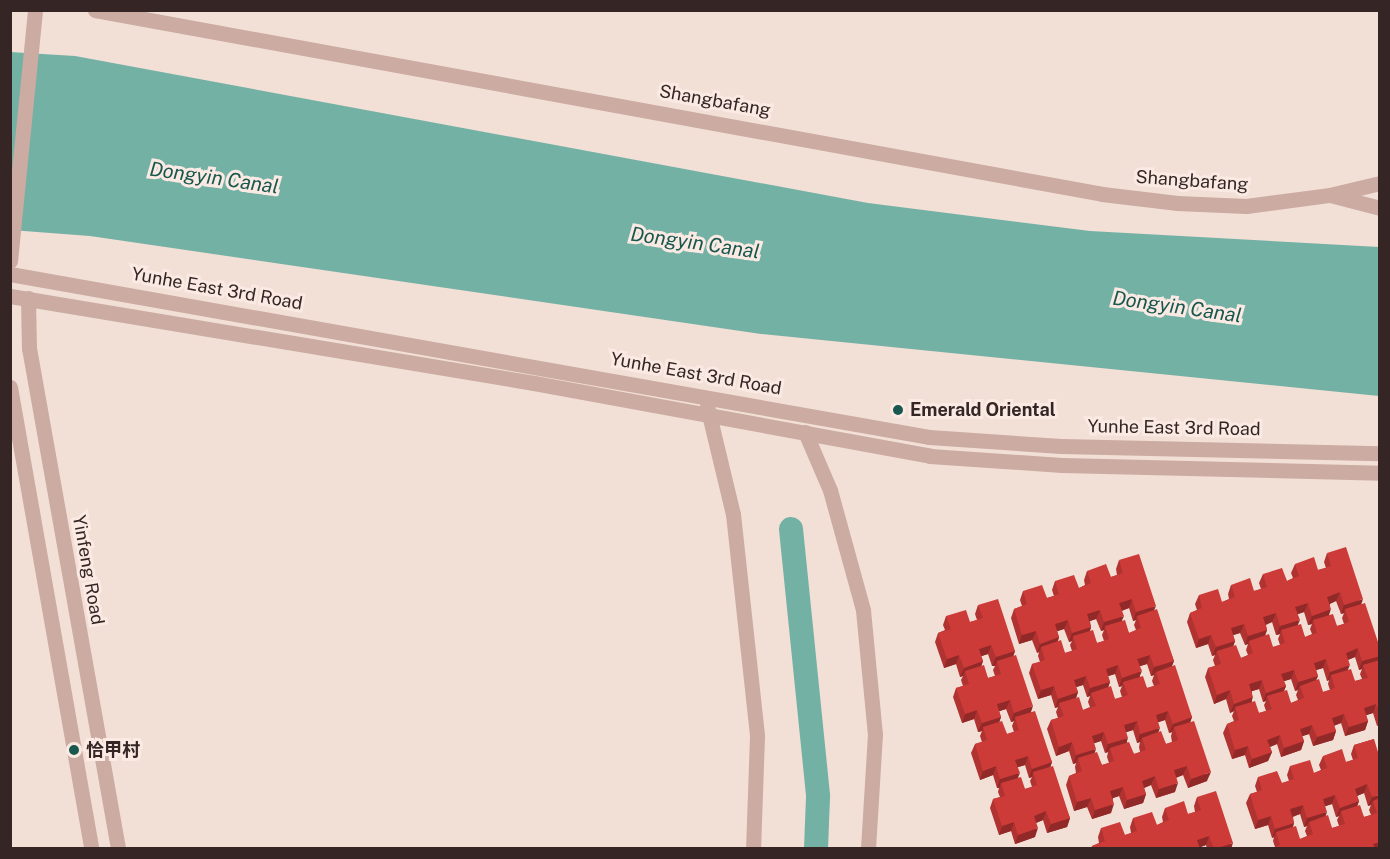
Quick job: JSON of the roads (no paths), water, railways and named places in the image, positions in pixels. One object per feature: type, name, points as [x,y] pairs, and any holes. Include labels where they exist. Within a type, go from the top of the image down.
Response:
[{"type":"street","points":[[10,261],[35,10]]},
{"type":"street","name":"Shangbafang","points":[[95,10],[1102,194],[1177,203],[1246,206],[1330,195],[1380,183]]},
{"type":"street","name":"Shangbafang","points":[[1330,195],[1380,208]]},
{"type":"street","points":[[10,275],[28,298]]},
{"type":"street","name":"Yunhe East 3rd Road","points":[[10,275],[929,437],[1061,446],[1380,453]]},
{"type":"street","name":"Yunhe East 3rd Road","points":[[10,296],[710,415],[930,456],[1062,465],[1380,472]]},
{"type":"street","name":"Yinfeng Road","points":[[28,298],[28,348],[118,849]]},
{"type":"street","points":[[10,387],[91,849]]},
{"type":"street","points":[[705,396],[734,514],[757,736],[753,849]]},
{"type":"street","points":[[805,432],[830,490],[863,610],[875,734],[868,849]]},
{"type":"water","name":"Dongyin Canal","points":[[10,52],[75,56],[868,203],[1090,231],[1379,247],[1379,396],[761,334],[90,236],[11,230]]},
{"type":"waterway","points":[[791,529],[818,797],[816,848]]},
{"type":"place","name":"Emerald Oriental","points":[[898,410]]},
{"type":"place","name":"恰甲村","points":[[74,750]]}]
